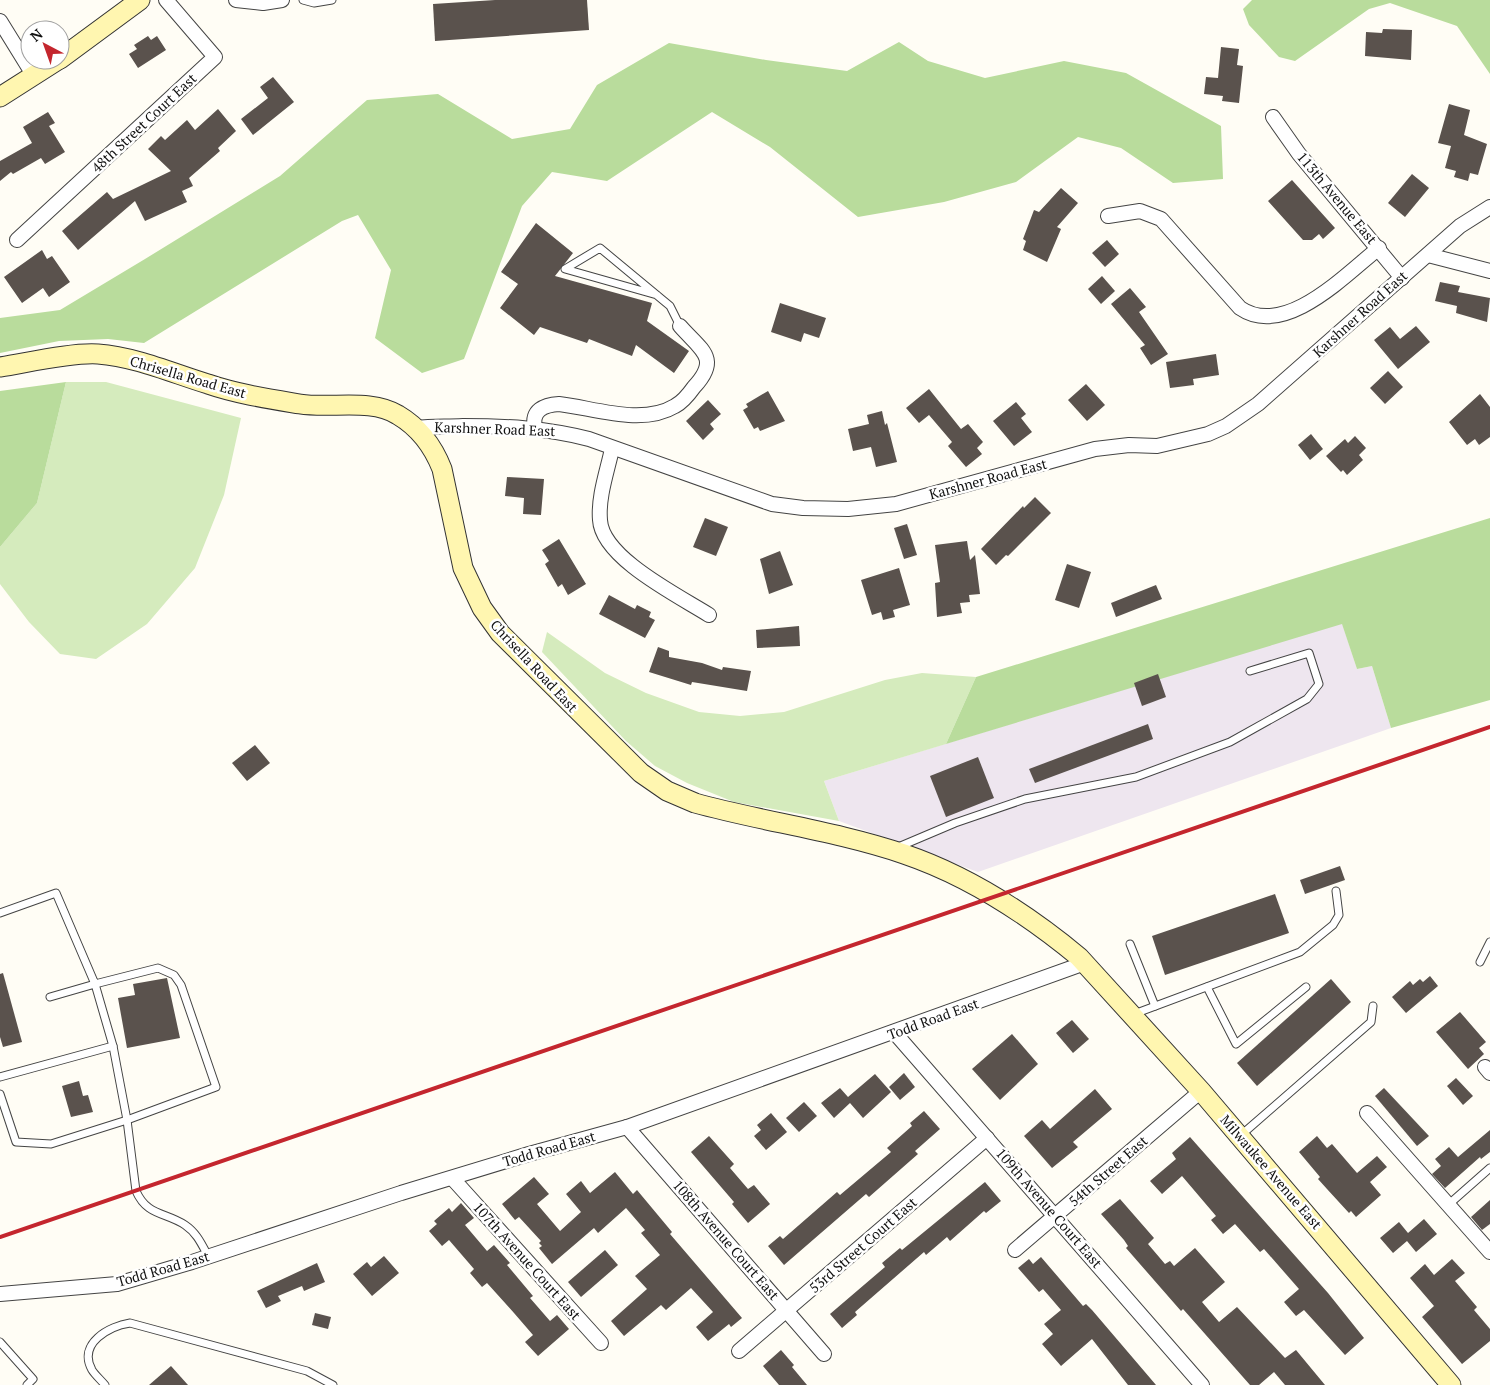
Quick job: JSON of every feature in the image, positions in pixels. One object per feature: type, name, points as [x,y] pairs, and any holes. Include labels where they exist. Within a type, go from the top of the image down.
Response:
[{"type":"street","points":[[70,51],[140,0]]},
{"type":"street","name":"48th Street Court East","points":[[17,240],[215,57],[166,0]]},
{"type":"street","points":[[236,0],[263,3],[282,0]]},
{"type":"street","points":[[0,21],[34,76]]},
{"type":"street","points":[[0,97],[43,70]]},
{"type":"street","name":"113th Avenue East","points":[[1273,117],[1299,154],[1402,278]]},
{"type":"street","name":"Karshner Road East","points":[[416,428],[438,425],[536,428],[589,439],[612,449],[772,504],[803,508],[848,509],[896,504],[1095,449],[1129,445],[1157,446],[1208,434],[1226,426],[1258,404],[1460,226],[1490,207]]},
{"type":"street","points":[[1108,216],[1140,211],[1162,220],[1240,308],[1256,315],[1282,314],[1308,304],[1379,248]]},
{"type":"street","points":[[1428,255],[1490,270]]},
{"type":"street","points":[[536,428],[535,415],[539,409],[547,405],[559,404],[632,415],[648,414],[675,406],[703,378],[708,365],[706,356],[680,326]]},
{"type":"street","name":"Chrisella Road East","points":[[0,367],[97,354],[162,368],[232,391],[291,403],[310,406],[380,408],[397,414],[416,428],[431,445],[442,469],[454,536],[463,568],[482,608],[506,640],[641,773],[667,791],[695,803],[891,850],[926,862],[983,889],[1028,917],[1085,964]]},
{"type":"street","points":[[612,449],[600,508],[600,522],[605,539],[632,566],[709,615]]},
{"type":"street","name":"Milwaukee Avenue East","points":[[1085,964],[1201,1091],[1452,1385]]},
{"type":"street","name":"Todd Road East","points":[[1,1294],[117,1284],[401,1193],[529,1154],[627,1127],[1085,964]]},
{"type":"street","name":"109th Avenue Court East","points":[[894,1032],[1202,1385]]},
{"type":"street","name":"54th Street East","points":[[1015,1250],[1201,1091]]},
{"type":"street","points":[[1366,1113],[1490,1252]]},
{"type":"street","name":"108th Avenue Court East","points":[[627,1127],[824,1354]]},
{"type":"street","name":"53rd Street Court East","points":[[739,1351],[987,1138]]},
{"type":"street","name":"107th Avenue Court East","points":[[454,1178],[601,1343]]},
{"type":"lane","points":[[303,0],[314,3],[332,0]]},
{"type":"lane","points":[[657,295],[565,269],[600,248],[657,295],[670,306],[680,326]]},
{"type":"lane","points":[[891,850],[955,823],[1025,800],[1136,777],[1230,742],[1307,699],[1319,684],[1309,653],[1250,671]]},
{"type":"lane","points":[[1132,1015],[1300,952],[1333,925],[1339,915],[1336,891]]},
{"type":"lane","points":[[0,913],[56,893],[96,984],[112,1046],[127,1120],[133,1177],[140,1200],[149,1210],[185,1225],[198,1237],[208,1256]]},
{"type":"lane","points":[[1480,962],[1490,942]]},
{"type":"lane","points":[[1130,944],[1155,1006]]},
{"type":"lane","points":[[0,1094],[16,1142],[51,1144],[127,1120],[216,1087],[181,985],[174,975],[158,968],[50,997]]},
{"type":"lane","points":[[1207,987],[1236,1044],[1306,987]]},
{"type":"lane","points":[[1240,1136],[1371,1022],[1373,1006]]},
{"type":"lane","points":[[0,1077],[112,1046]]},
{"type":"lane","points":[[1448,1205],[1490,1168]]},
{"type":"lane","points":[[105,1385],[92,1369],[88,1357],[94,1340],[107,1330],[130,1323],[307,1371],[333,1385]]},
{"type":"lane","points":[[0,1342],[33,1380],[27,1385]]},
{"type":"shaded area","points":[[1342,623],[1357,669],[1372,666],[1391,728],[978,872],[839,821],[824,781]]},
{"type":"green space","points":[[1252,0],[1490,0],[1490,74],[1457,26],[1390,3],[1369,9],[1295,61],[1279,57],[1249,25],[1243,9]]},
{"type":"green space","points":[[899,42],[928,61],[985,78],[1064,61],[1126,73],[1221,126],[1223,179],[1173,183],[1121,148],[1078,137],[1016,182],[944,202],[858,217],[770,147],[712,112],[607,181],[552,172],[522,206],[464,359],[422,373],[375,338],[391,270],[358,215],[342,221],[144,343],[108,339],[59,341],[0,353],[0,318],[60,310],[280,176],[367,100],[438,94],[512,139],[570,129],[597,85],[669,43],[766,60],[847,71]]},
{"type":"green space","points":[[66,382],[106,382],[241,418],[224,495],[195,568],[147,624],[96,659],[60,654],[29,622],[0,584],[0,547],[37,503]]},
{"type":"green space","points":[[66,382],[37,503],[0,547],[0,391]]},
{"type":"green space","points":[[1490,518],[1490,700],[1391,728],[1372,666],[1357,669],[1342,624],[946,744],[976,677]]},
{"type":"green space","points":[[547,632],[605,673],[646,693],[699,712],[740,716],[784,712],[885,680],[922,673],[976,677],[946,744],[824,781],[839,821],[734,802],[687,783],[655,766],[626,741],[542,652]]},
{"type":"building","points":[[495,0],[587,0],[589,30],[435,41],[433,4]]},
{"type":"building","points":[[1383,29],[1412,30],[1411,60],[1365,56],[1366,32],[1382,33]]},
{"type":"building","points":[[148,36],[151,40],[157,36],[166,50],[138,68],[129,54],[137,49],[134,45]]},
{"type":"building","points":[[1221,47],[1239,49],[1237,65],[1243,66],[1239,103],[1222,101],[1223,96],[1204,94],[1206,77],[1218,78]]},
{"type":"building","points":[[273,77],[294,102],[253,135],[241,119],[268,98],[260,87]]},
{"type":"building","points":[[1449,104],[1470,110],[1464,135],[1487,144],[1478,175],[1470,173],[1468,181],[1454,177],[1456,171],[1445,168],[1451,146],[1438,143]]},
{"type":"building","points":[[218,109],[236,131],[218,148],[220,151],[189,178],[193,186],[182,191],[187,202],[145,221],[135,201],[78,250],[62,231],[107,192],[113,199],[171,171],[148,149],[161,136],[165,140],[187,120],[195,130]]},
{"type":"building","points":[[48,112],[55,123],[49,126],[65,152],[45,164],[41,158],[13,174],[11,172],[0,181],[0,161],[32,143],[23,127]]},
{"type":"building","points":[[1412,174],[1429,188],[1405,217],[1388,203]]},
{"type":"building","points":[[1292,180],[1335,228],[1323,239],[1319,234],[1312,240],[1303,240],[1268,201]]},
{"type":"building","points":[[1061,188],[1078,203],[1057,227],[1061,229],[1047,262],[1023,250],[1026,241],[1023,239],[1034,210],[1039,212]]},
{"type":"building","points":[[536,223],[573,253],[555,276],[652,303],[647,321],[689,351],[674,373],[636,345],[632,356],[589,339],[587,343],[540,327],[534,335],[500,308],[518,284],[501,272]]},
{"type":"building","points":[[1107,240],[1119,254],[1105,267],[1092,253]]},
{"type":"building","points":[[42,250],[47,259],[52,256],[70,282],[49,297],[43,288],[22,303],[4,277]]},
{"type":"building","points":[[1102,276],[1115,291],[1101,304],[1088,289]]},
{"type":"building","points":[[1440,282],[1460,286],[1458,292],[1490,298],[1487,322],[1456,313],[1457,306],[1435,301]]},
{"type":"building","points":[[1130,288],[1146,307],[1139,312],[1168,354],[1151,365],[1140,348],[1145,345],[1111,304]]},
{"type":"building","points":[[780,303],[826,318],[819,338],[804,333],[801,342],[771,332]]},
{"type":"building","points":[[1416,326],[1430,342],[1398,369],[1374,340],[1390,327],[1400,339]]},
{"type":"building","points":[[1216,354],[1219,375],[1193,379],[1194,385],[1170,388],[1166,362]]},
{"type":"building","points":[[1388,371],[1403,387],[1385,404],[1370,388]]},
{"type":"building","points":[[1086,384],[1105,405],[1087,421],[1068,400]]},
{"type":"building","points":[[929,389],[961,429],[968,424],[983,442],[977,448],[982,454],[966,467],[948,446],[952,442],[929,415],[919,423],[906,408]]},
{"type":"building","points":[[768,391],[785,421],[760,431],[758,427],[754,429],[743,410],[748,407],[746,404]]},
{"type":"building","points":[[1480,394],[1490,407],[1490,437],[1479,445],[1475,439],[1467,445],[1449,422]]},
{"type":"building","points":[[708,400],[721,414],[710,424],[714,429],[703,440],[686,421]]},
{"type":"building","points":[[1016,402],[1026,414],[1021,418],[1032,432],[1014,446],[993,421]]},
{"type":"building","points":[[882,411],[897,462],[876,467],[871,447],[853,451],[848,429],[869,424],[867,415]]},
{"type":"building","points":[[1311,434],[1323,449],[1310,460],[1298,445]]},
{"type":"building","points":[[1355,436],[1366,448],[1359,455],[1363,460],[1347,475],[1343,470],[1341,472],[1326,456],[1345,439],[1348,443]]},
{"type":"building","points":[[507,477],[544,479],[541,515],[523,514],[524,498],[505,496]]},
{"type":"building","points":[[1035,497],[1051,513],[1008,556],[1006,555],[996,565],[981,549],[1023,506],[1024,508]]},
{"type":"building","points":[[705,518],[728,527],[716,556],[693,547]]},
{"type":"building","points":[[907,524],[917,555],[904,559],[894,528]]},
{"type":"building","points":[[559,539],[586,584],[568,595],[562,584],[558,587],[545,564],[549,561],[542,550]]},
{"type":"building","points":[[967,541],[970,560],[975,555],[980,594],[969,595],[970,602],[960,603],[962,613],[937,617],[935,583],[940,582],[935,545]]},
{"type":"building","points":[[780,551],[793,585],[769,594],[760,559]]},
{"type":"building","points":[[1067,564],[1091,572],[1079,608],[1055,600]]},
{"type":"building","points":[[899,568],[910,605],[893,610],[895,617],[883,620],[881,612],[872,615],[861,580]]},
{"type":"building","points":[[1156,585],[1162,599],[1116,617],[1111,603]]},
{"type":"building","points":[[609,595],[635,609],[637,605],[651,612],[649,617],[655,620],[645,638],[599,614]]},
{"type":"building","points":[[799,626],[800,646],[757,648],[756,630]]},
{"type":"building","points":[[658,647],[669,651],[669,657],[702,663],[722,670],[723,667],[751,671],[747,691],[692,682],[691,685],[649,672]]},
{"type":"building","points":[[1158,674],[1166,697],[1142,706],[1134,683]]},
{"type":"building","points":[[1148,724],[1153,739],[1035,783],[1029,769]]},
{"type":"building","points":[[255,745],[270,763],[247,781],[232,763]]},
{"type":"building","points":[[978,757],[994,798],[946,817],[930,776]]},
{"type":"building","points":[[1340,866],[1345,880],[1305,894],[1300,880]]},
{"type":"building","points":[[1275,894],[1289,933],[1165,975],[1152,936]]},
{"type":"building","points":[[3,973],[22,1042],[3,1047],[0,1037],[0,974]]},
{"type":"building","points":[[1430,976],[1438,986],[1406,1013],[1392,997],[1410,981],[1413,985],[1420,979],[1423,982]]},
{"type":"building","points":[[167,978],[180,1038],[127,1048],[118,998],[135,995],[133,984]]},
{"type":"building","points":[[1331,979],[1351,1002],[1257,1086],[1237,1063]]},
{"type":"building","points":[[1460,1012],[1486,1042],[1479,1048],[1484,1054],[1468,1069],[1436,1032]]},
{"type":"building","points":[[1072,1020],[1089,1039],[1073,1053],[1056,1033]]},
{"type":"building","points":[[1012,1034],[1038,1064],[1000,1100],[972,1069]]},
{"type":"building","points":[[904,1073],[915,1087],[900,1100],[889,1087]]},
{"type":"building","points":[[875,1074],[891,1092],[863,1118],[850,1103],[834,1118],[821,1103],[840,1088],[848,1097]]},
{"type":"building","points":[[1456,1078],[1473,1096],[1463,1105],[1447,1086]]},
{"type":"building","points":[[79,1081],[83,1096],[88,1095],[93,1112],[71,1117],[62,1086]]},
{"type":"building","points":[[1384,1088],[1429,1136],[1417,1146],[1375,1096]]},
{"type":"building","points":[[1095,1089],[1112,1109],[1073,1142],[1078,1147],[1052,1168],[1024,1136],[1042,1120],[1050,1129]]},
{"type":"building","points":[[804,1102],[817,1116],[799,1132],[786,1118]]},
{"type":"building","points":[[924,1111],[940,1129],[915,1151],[918,1154],[869,1197],[866,1194],[784,1265],[768,1246],[780,1236],[783,1239],[837,1192],[840,1195],[891,1152],[887,1148],[912,1126],[910,1123]]},
{"type":"building","points":[[771,1113],[787,1132],[766,1150],[754,1136],[761,1130],[757,1125]]},
{"type":"building","points":[[1490,1130],[1490,1152],[1481,1159],[1480,1157],[1445,1188],[1432,1174],[1441,1166],[1435,1159],[1449,1147],[1458,1157]]},
{"type":"building","points":[[709,1136],[734,1164],[730,1168],[748,1189],[754,1185],[770,1204],[748,1223],[732,1204],[734,1202],[691,1152]]},
{"type":"building","points":[[1317,1136],[1327,1148],[1332,1144],[1357,1173],[1377,1156],[1387,1167],[1370,1182],[1381,1195],[1356,1217],[1351,1211],[1349,1213],[1318,1179],[1320,1177],[1299,1152]]},
{"type":"building","points":[[1190,1137],[1328,1293],[1364,1338],[1345,1355],[1304,1310],[1296,1316],[1284,1302],[1299,1289],[1264,1249],[1260,1252],[1235,1224],[1223,1234],[1211,1220],[1216,1216],[1182,1176],[1162,1194],[1150,1181],[1176,1159],[1172,1153]]},
{"type":"building","points":[[615,1172],[633,1194],[637,1190],[672,1232],[670,1234],[742,1318],[731,1327],[729,1324],[708,1341],[696,1327],[713,1312],[691,1288],[666,1310],[661,1305],[624,1336],[611,1321],[647,1289],[635,1276],[660,1255],[641,1233],[645,1230],[626,1208],[598,1233],[594,1228],[552,1264],[539,1248],[542,1246],[539,1243],[541,1241],[519,1217],[515,1220],[502,1204],[534,1177],[549,1194],[537,1204],[560,1231],[581,1212],[566,1194],[581,1181],[590,1193]]},
{"type":"building","points":[[985,1182],[1001,1201],[986,1213],[984,1211],[950,1241],[947,1237],[926,1255],[924,1252],[855,1312],[857,1315],[842,1328],[830,1314],[885,1267],[882,1263],[900,1248],[902,1250]]},
{"type":"building","points":[[1120,1199],[1154,1238],[1148,1244],[1165,1264],[1170,1261],[1174,1266],[1195,1248],[1225,1282],[1202,1302],[1219,1322],[1237,1307],[1285,1358],[1296,1350],[1325,1385],[1285,1385],[1274,1372],[1259,1385],[1250,1385],[1126,1248],[1128,1246],[1124,1240],[1101,1214]]},
{"type":"building","points":[[1490,1200],[1490,1224],[1482,1230],[1471,1217]]},
{"type":"building","points":[[461,1203],[474,1218],[465,1225],[487,1251],[494,1245],[510,1263],[507,1265],[533,1296],[530,1298],[550,1321],[557,1315],[569,1329],[538,1356],[525,1342],[533,1335],[514,1313],[487,1283],[482,1287],[470,1273],[474,1269],[449,1240],[442,1246],[429,1231],[437,1224],[434,1221],[449,1208],[452,1212]]},
{"type":"building","points":[[1424,1219],[1437,1234],[1416,1252],[1407,1241],[1393,1253],[1380,1238],[1399,1222],[1408,1233]]},
{"type":"building","points":[[605,1250],[618,1265],[581,1297],[568,1282]]},
{"type":"building","points":[[384,1256],[399,1273],[372,1296],[353,1274],[367,1262],[371,1267]]},
{"type":"building","points":[[1041,1257],[1083,1306],[1086,1304],[1092,1310],[1156,1385],[1128,1385],[1092,1339],[1061,1366],[1042,1344],[1053,1334],[1044,1324],[1061,1310],[1043,1289],[1039,1292],[1018,1268],[1029,1259],[1033,1264]]},
{"type":"building","points":[[1452,1259],[1465,1273],[1455,1281],[1477,1307],[1474,1310],[1490,1329],[1490,1341],[1462,1364],[1422,1317],[1434,1306],[1410,1278],[1425,1264],[1434,1275]]},
{"type":"building","points":[[317,1263],[325,1282],[304,1291],[302,1286],[278,1296],[281,1301],[266,1308],[257,1291]]},
{"type":"building","points":[[315,1313],[331,1317],[328,1329],[312,1325]]},
{"type":"building","points":[[781,1350],[807,1385],[779,1385],[763,1366]]},
{"type":"building","points":[[171,1366],[188,1385],[149,1385]]},
{"type":"railway","points":[[0,1237],[1490,727]]}]
